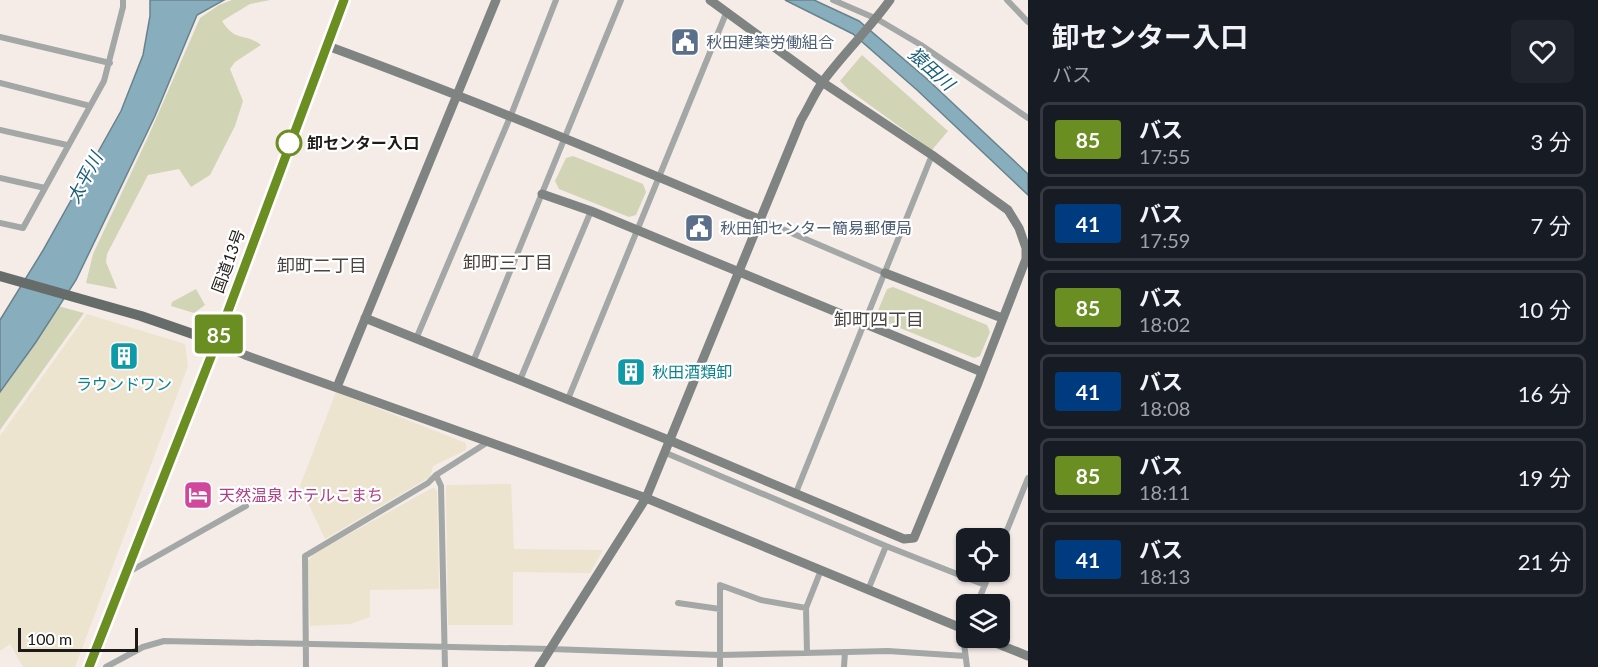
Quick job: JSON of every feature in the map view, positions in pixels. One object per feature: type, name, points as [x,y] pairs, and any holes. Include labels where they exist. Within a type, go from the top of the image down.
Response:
[{"type":"highway","name":"国道13号","points":[[89,667],[216,342],[344,0]]},
{"type":"main road","points":[[0,276],[141,316],[216,342]]},
{"type":"street","points":[[0,223],[23,228],[104,81],[123,0]]},
{"type":"street","points":[[337,387],[496,0]]},
{"type":"street","points":[[416,339],[511,116],[556,0]]},
{"type":"street","points":[[473,362],[621,0]]},
{"type":"street","points":[[365,318],[568,399],[904,539],[914,537],[1026,259],[1026,248],[1019,228],[1008,210],[932,155],[822,82],[710,0]]},
{"type":"street","points":[[833,0],[955,68],[1028,118]]},
{"type":"street","points":[[539,667],[646,498],[801,120],[822,82],[890,0]]},
{"type":"street","points":[[1007,0],[1028,22]]},
{"type":"street","points":[[568,399],[639,231],[727,11]]},
{"type":"street","points":[[0,37],[110,63]]},
{"type":"street","points":[[326,45],[564,137],[885,273],[1002,318]]},
{"type":"street","points":[[0,83],[90,106]]},
{"type":"street","points":[[0,130],[67,145]]},
{"type":"street","points":[[795,495],[932,155]]},
{"type":"street","points":[[0,178],[45,188]]},
{"type":"street","points":[[542,194],[639,231],[982,372]]},
{"type":"street","points":[[520,380],[591,212]]},
{"type":"street","points":[[216,342],[245,355],[646,498],[956,625]]},
{"type":"street","points":[[306,667],[305,556],[428,483],[436,475],[488,442]]},
{"type":"street","points":[[666,453],[886,546],[985,585]]},
{"type":"street","points":[[436,475],[441,486],[445,667]]},
{"type":"street","points":[[1008,528],[1028,478]]},
{"type":"street","points":[[1020,498],[1028,501]]},
{"type":"street","points":[[126,573],[246,506]]},
{"type":"street","points":[[868,590],[886,546]]},
{"type":"street","points":[[807,653],[806,608],[820,570]]},
{"type":"street","points":[[981,594],[986,582]]},
{"type":"street","points":[[720,667],[720,585],[761,600],[806,608]]},
{"type":"street","points":[[678,603],[720,609]]},
{"type":"street","points":[[106,667],[143,647],[164,641],[720,655],[888,651],[965,656]]},
{"type":"street","points":[[964,648],[967,667]]},
{"type":"street","points":[[1008,648],[1028,656]]},
{"type":"street","points":[[844,652],[844,667]]},
{"type":"shaded area","points":[[87,314],[185,344],[188,366],[75,667],[23,667],[10,644],[0,651],[0,436]]},
{"type":"shaded area","points":[[336,392],[466,443],[466,450],[433,466],[430,477],[325,539],[300,486]]},
{"type":"shaded area","points":[[511,484],[514,549],[603,550],[590,573],[513,572],[513,625],[448,625],[446,485]]},
{"type":"shaded area","points":[[434,487],[437,491],[439,589],[370,590],[370,617],[351,624],[310,626],[308,561],[313,554]]},
{"type":"green space","points":[[232,0],[270,0],[250,4],[222,21],[236,35],[261,45],[235,62],[230,69],[243,101],[235,126],[210,175],[191,187],[179,169],[148,175],[107,254],[106,262],[117,289],[86,283],[93,254],[200,18],[219,5]]},
{"type":"green space","points":[[862,55],[948,131],[932,150],[849,90],[840,81]]},
{"type":"green space","points":[[573,156],[643,184],[646,192],[636,215],[629,217],[559,189],[555,181],[566,158]]},
{"type":"green space","points":[[893,287],[987,325],[990,332],[980,356],[974,358],[880,320],[877,313],[887,289]]},
{"type":"green space","points":[[196,289],[205,305],[194,313],[171,306],[172,302]]},
{"type":"green space","points":[[58,306],[84,313],[0,430],[0,387]]},
{"type":"water","name":"太平川","points":[[150,0],[224,0],[197,15],[155,116],[76,280],[0,392],[0,320],[42,252],[121,111],[143,55],[150,16]]},
{"type":"water","points":[[785,0],[814,0],[859,21],[927,79],[1028,174],[1028,195],[917,90],[853,34]]},
{"type":"bus line","name":"85","points":[[89,667],[212,354],[344,0]]},
{"type":"place","name":"秋田建築労働組合","points":[[685,42]]},
{"type":"place","name":"卸センター入口","points":[[289,143]]},
{"type":"place","name":"秋田卸センター簡易郵便局","points":[[699,228]]},
{"type":"place","name":"ラウンドワン","points":[[124,356]]},
{"type":"place","name":"秋田酒類卸","points":[[631,372]]},
{"type":"place","name":"天然温泉 ホテルこまち","points":[[198,495]]},
{"type":"district","name":"卸町三丁目","points":[[508,263]]},
{"type":"district","name":"卸町二丁目","points":[[322,266]]},
{"type":"district","name":"卸町四丁目","points":[[879,320]]},
{"type":"water label","name":"猿田川","points":[[931,69]]}]
